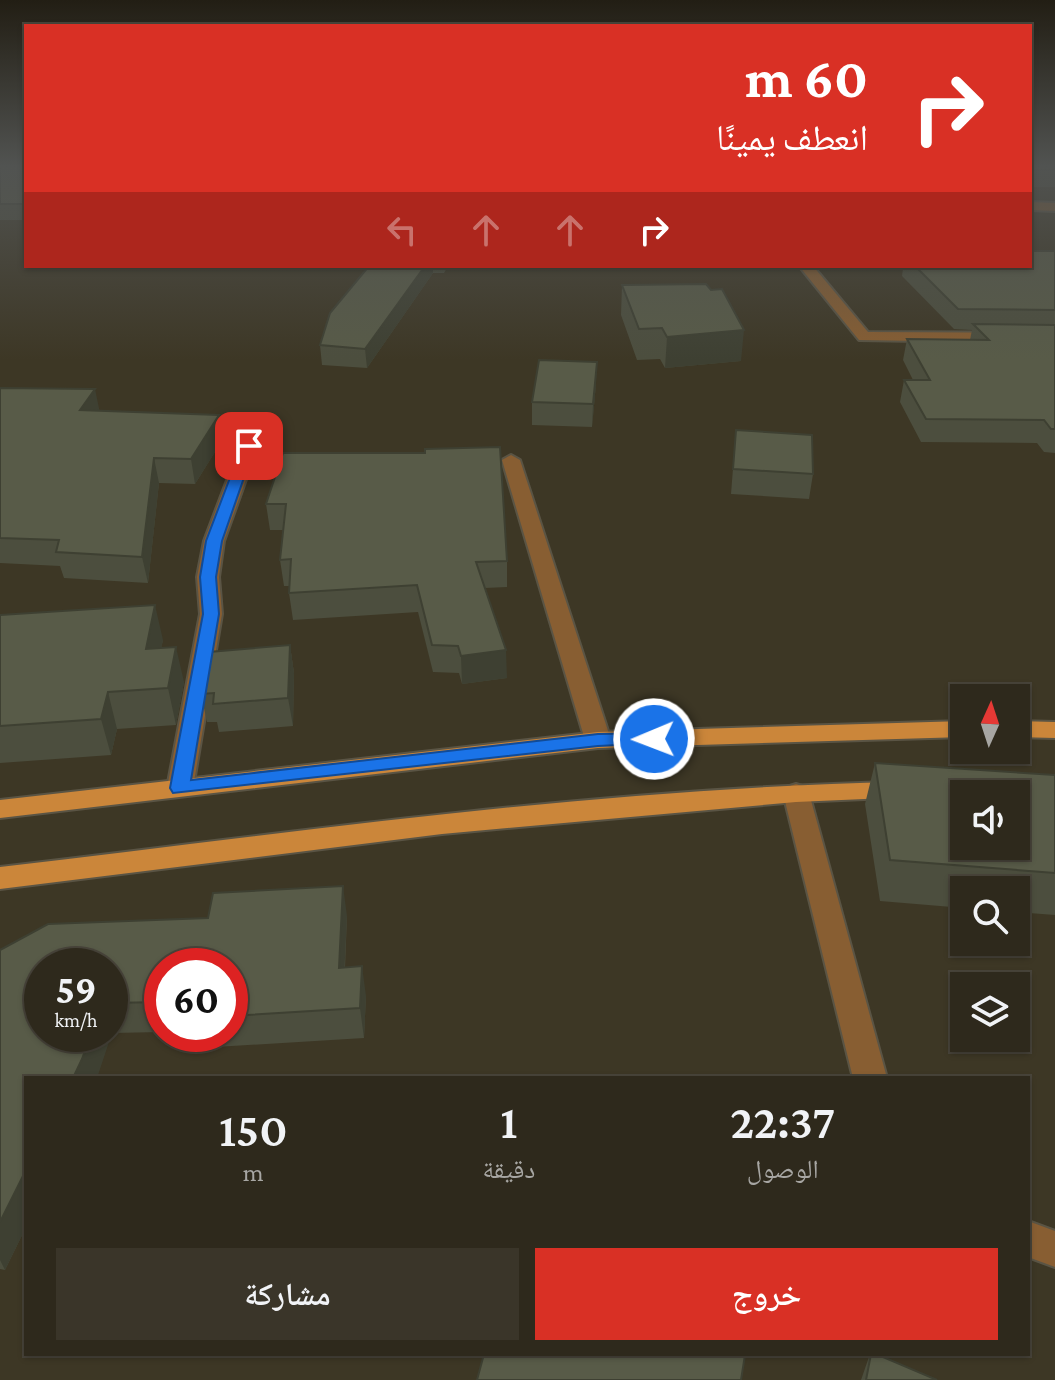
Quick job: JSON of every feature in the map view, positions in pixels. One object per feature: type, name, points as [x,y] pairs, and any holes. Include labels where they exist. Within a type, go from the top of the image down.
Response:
[{"type":"main road","points":[[0,809],[598,740],[950,729]]},
{"type":"main road","points":[[1030,729],[1055,730]]},
{"type":"main road","points":[[0,878],[442,824],[796,793],[934,790]]},
{"type":"street","points":[[808,268],[864,337],[1055,338]]},
{"type":"street","points":[[180,788],[211,614],[208,577],[214,541],[249,446]]},
{"type":"street","points":[[511,460],[598,740]]},
{"type":"street","points":[[796,793],[869,1076]]},
{"type":"street","points":[[1030,1240],[1055,1249]]},
{"type":"building","points":[[1032,251],[1055,251],[1055,310],[958,309],[917,268],[1032,268]]},
{"type":"building","points":[[367,268],[424,268],[365,349],[320,345],[330,313]]},
{"type":"building","points":[[706,284],[711,290],[722,289],[744,330],[667,337],[662,328],[639,329],[622,285]]},
{"type":"building","points":[[973,324],[1055,325],[1055,429],[1051,429],[1044,420],[926,419],[904,380],[930,380],[907,339],[989,340]]},
{"type":"building","points":[[539,360],[597,362],[593,404],[532,402]]},
{"type":"building","points":[[0,388],[95,389],[80,410],[219,415],[191,459],[154,458],[142,557],[56,552],[59,540],[0,538]]},
{"type":"building","points":[[736,430],[812,435],[813,474],[733,469]]},
{"type":"building","points":[[500,447],[507,561],[476,562],[506,650],[461,656],[458,646],[432,645],[417,585],[289,593],[291,559],[280,560],[286,504],[266,504],[283,453],[425,453],[425,449]]},
{"type":"building","points":[[155,605],[146,649],[176,647],[168,688],[108,692],[101,719],[0,726],[0,615]]},
{"type":"building","points":[[290,645],[288,698],[213,704],[214,693],[201,694],[209,652]]},
{"type":"building","points":[[875,763],[1055,775],[1055,873],[890,860]]},
{"type":"building","points":[[343,886],[339,968],[362,966],[360,1008],[248,1015],[248,948],[144,948],[144,1002],[128,1003],[128,948],[24,948],[24,1052],[85,1052],[74,1076],[24,1076],[24,1174],[0,1222],[0,950],[48,924],[208,918],[213,893]]},
{"type":"building","points":[[483,1356],[745,1356],[741,1380],[477,1380]]},
{"type":"building","points":[[871,1356],[881,1356],[937,1380],[866,1380]]},
{"type":"route","points":[[249,446],[214,541],[208,577],[211,614],[180,788],[598,740],[654,739]]}]
